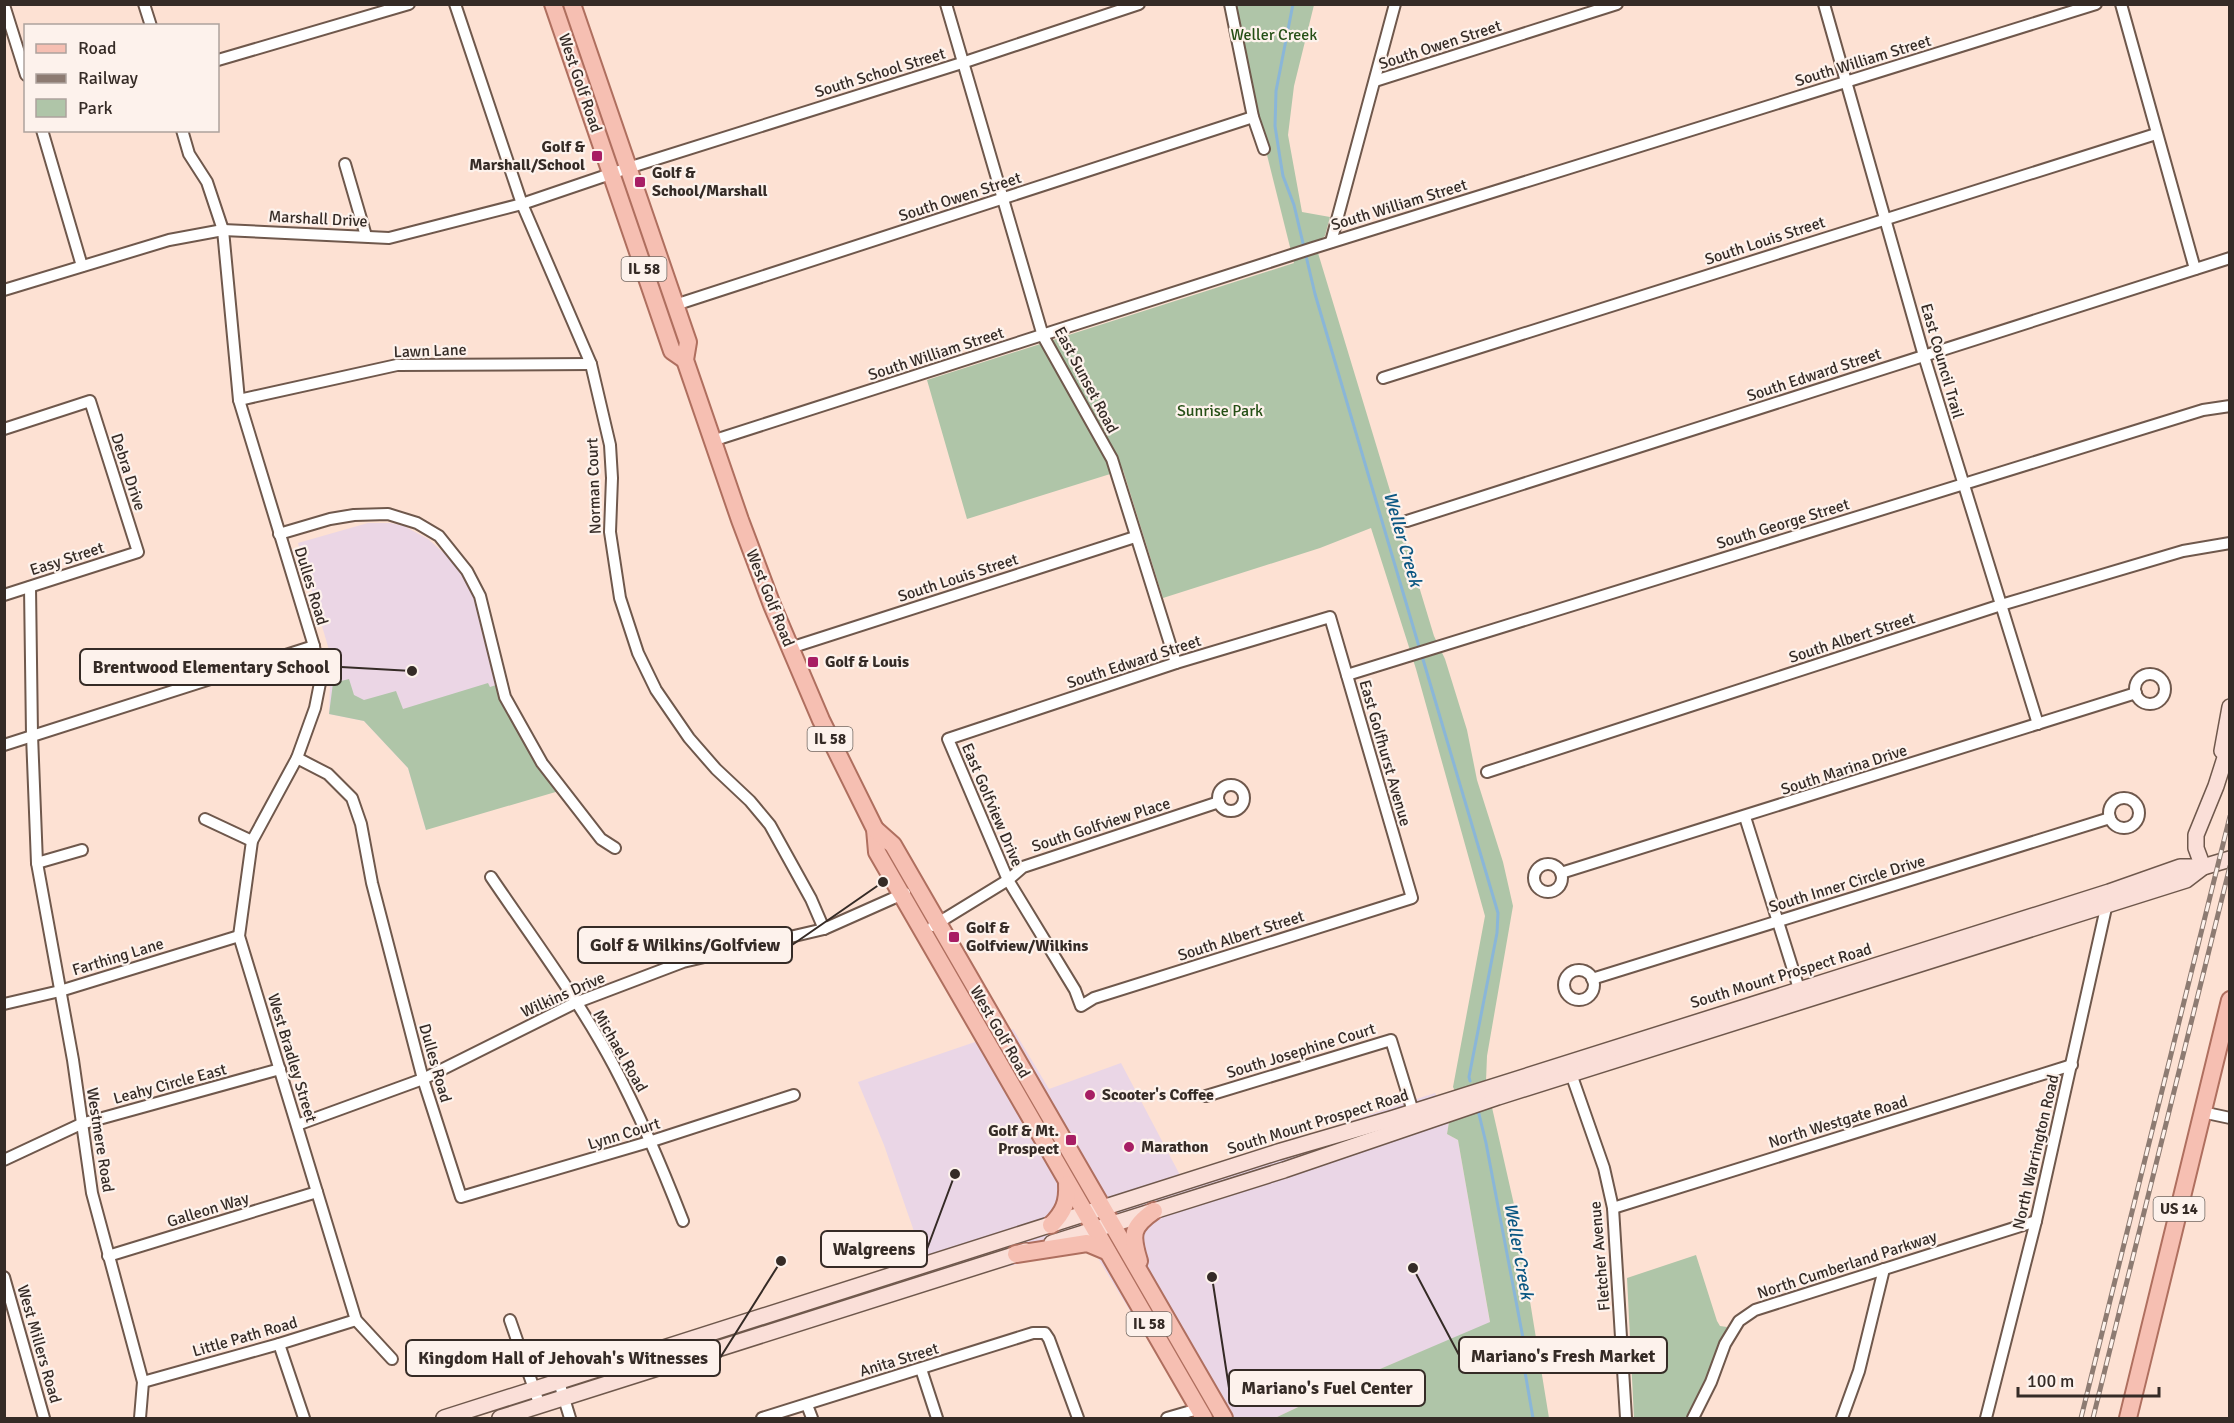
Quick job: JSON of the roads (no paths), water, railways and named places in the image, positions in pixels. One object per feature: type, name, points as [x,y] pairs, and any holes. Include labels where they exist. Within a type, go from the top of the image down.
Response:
[{"type":"main road","name":"West Golf Road","points":[[553,4],[672,351],[685,360]]},
{"type":"main road","name":"West Golf Road","points":[[572,4],[688,342],[685,360],[712,441],[760,575],[790,648],[837,753],[874,828],[893,845],[908,891],[1084,1214]]},
{"type":"main road","points":[[2181,867],[2216,786],[2229,707]]},
{"type":"main road","points":[[2220,766],[2229,742]]},
{"type":"main road","points":[[2196,835],[2196,848],[2204,867]]},
{"type":"main road","name":"South Mount Prospect Road","points":[[2108,898],[2181,867],[2204,867],[2229,859]]},
{"type":"main road","name":"South Mount Prospect Road","points":[[444,1419],[1102,1208],[1415,1118],[2108,898],[2186,880],[2204,867]]},
{"type":"main road","name":"West Golf Road","points":[[929,928],[1102,1208]]},
{"type":"main road","name":"US 14","points":[[2128,1419],[2229,1000]]},
{"type":"main road","name":"South Mount Prospect Road","points":[[500,1419],[1284,1170],[1415,1118]]},
{"type":"main road","points":[[1051,1225],[1059,1217],[1066,1204],[1067,1183]]},
{"type":"main road","name":"IL 58","points":[[1102,1208],[1224,1419]]},
{"type":"main road","points":[[1148,1288],[1133,1240],[1142,1220],[1154,1211]]},
{"type":"main road","name":"IL 58","points":[[1084,1214],[1201,1414]]},
{"type":"main road","points":[[1016,1254],[1087,1242],[1106,1251]]},
{"type":"street","points":[[4,4],[24,69]]},
{"type":"street","points":[[144,4],[150,24]]},
{"type":"street","points":[[219,60],[410,4]]},
{"type":"street","name":"Norman Court","points":[[455,4],[522,204],[591,364],[610,445],[612,478],[610,532],[618,587],[638,653],[656,690],[689,738],[770,825],[811,899],[824,929]]},
{"type":"street","name":"East Sunset Road","points":[[946,4],[965,62],[1043,336],[1112,459],[1176,663]]},
{"type":"street","name":"South School Street","points":[[628,168],[965,62],[1140,4]]},
{"type":"street","points":[[1230,4],[1253,117],[1264,150]]},
{"type":"street","points":[[1331,242],[1395,4]]},
{"type":"street","name":"South Owen Street","points":[[1375,81],[1617,4]]},
{"type":"street","name":"East Council Trail","points":[[1824,4],[1924,356],[2038,724]]},
{"type":"street","name":"South William Street","points":[[712,441],[1331,242],[2096,4]]},
{"type":"street","points":[[2121,4],[2195,269]]},
{"type":"street","name":"South Owen Street","points":[[675,305],[1253,117]]},
{"type":"street","points":[[43,132],[82,266]]},
{"type":"street","name":"Dulles Road","points":[[183,132],[189,154],[207,182],[223,230],[239,400],[314,646],[320,683],[315,708],[297,758],[328,774],[352,798],[361,824],[372,883],[423,1079],[461,1197]]},
{"type":"street","name":"South Louis Street","points":[[1383,378],[2156,134]]},
{"type":"street","points":[[345,164],[366,236]]},
{"type":"street","name":"Marshall Drive","points":[[4,290],[169,240],[223,230],[389,238],[522,204],[628,168]]},
{"type":"street","name":"South Edward Street","points":[[1407,521],[2229,258]]},
{"type":"street","name":"Lawn Lane","points":[[239,400],[397,365],[591,364]]},
{"type":"street","name":"Debra Drive","points":[[4,429],[90,401],[138,552]]},
{"type":"street","name":"South George Street","points":[[1347,675],[2203,410],[2229,406]]},
{"type":"street","points":[[279,534],[330,519],[354,515],[388,514],[417,523],[439,536],[467,571],[480,596],[505,697],[542,763],[601,839],[615,848]]},
{"type":"street","name":"South Louis Street","points":[[790,648],[1135,537]]},
{"type":"street","name":"South Albert Street","points":[[1487,772],[2001,605],[2182,550],[2229,543]]},
{"type":"street","name":"Easy Street","points":[[4,595],[138,552]]},
{"type":"street","name":"Westmere Road","points":[[30,587],[37,863],[73,1060],[92,1193],[142,1382],[140,1419]]},
{"type":"street","name":"South Edward Street","points":[[948,739],[1176,663],[1330,617]]},
{"type":"street","name":"East Golfhurst Avenue","points":[[1330,617],[1412,898]]},
{"type":"street","points":[[4,745],[314,646]]},
{"type":"street","name":"South Marina Drive","points":[[1561,873],[2136,693]]},
{"type":"street","name":"East Golfview Drive","points":[[948,739],[1008,880],[1075,990],[1081,1006]]},
{"type":"street","name":"West Bradley Street","points":[[297,758],[252,841],[239,936],[356,1320],[392,1359]]},
{"type":"street","name":"South Golfview Place","points":[[929,928],[1008,880],[1023,867],[1219,802]]},
{"type":"street","points":[[1745,817],[1802,995]]},
{"type":"street","name":"South Inner Circle Drive","points":[[1592,979],[2110,818]]},
{"type":"street","points":[[205,819],[252,841]]},
{"type":"street","points":[[37,863],[82,850]]},
{"type":"street","name":"Michael Road","points":[[491,877],[576,1003],[613,1064],[652,1141],[683,1221]]},
{"type":"street","name":"Wilkins Drive","points":[[297,1125],[423,1079],[576,1003],[683,962],[824,929],[908,891]]},
{"type":"street","name":"South Albert Street","points":[[1081,1006],[1094,998],[1412,898]]},
{"type":"street","name":"North Warrington Road","points":[[1986,1419],[2036,1221],[2108,898]]},
{"type":"street","name":"Farthing Lane","points":[[4,1004],[60,991],[239,936]]},
{"type":"street","name":"South Josephine Court","points":[[1206,1096],[1390,1040],[1415,1118]]},
{"type":"street","name":"North Westgate Road","points":[[1612,1208],[2072,1065]]},
{"type":"street","name":"Fletcher Avenue","points":[[1569,1068],[1604,1168],[1612,1208],[1626,1419]]},
{"type":"street","name":"Leahy Circle East","points":[[4,1160],[81,1124],[280,1069]]},
{"type":"street","name":"Lynn Court","points":[[461,1197],[652,1141],[794,1095]]},
{"type":"street","points":[[2202,1112],[2229,1118]]},
{"type":"street","name":"Galleon Way","points":[[108,1256],[317,1192]]},
{"type":"street","name":"North Cumberland Parkway","points":[[1693,1419],[1711,1382],[1725,1344],[1739,1321],[1755,1310],[2036,1221]]},
{"type":"street","points":[[1842,1419],[1859,1371],[1884,1269]]},
{"type":"street","name":"West Millers Road","points":[[4,1277],[9,1313],[45,1419]]},
{"type":"street","name":"Little Path Road","points":[[142,1382],[356,1320]]},
{"type":"street","points":[[510,1320],[540,1406]]},
{"type":"street","name":"Anita Street","points":[[762,1419],[1033,1333],[1045,1333],[1050,1339],[1078,1419]]},
{"type":"street","points":[[279,1344],[304,1419]]},
{"type":"street","points":[[921,1369],[937,1419]]},
{"type":"street","points":[[559,1382],[570,1419]]},
{"type":"street","points":[[807,1404],[812,1419]]},
{"type":"street","points":[[1167,1419],[1201,1414]]},
{"type":"waterway","name":"Weller Creek","points":[[1293,4],[1276,91],[1275,126],[1283,176],[1294,205],[1315,294],[1420,650]]},
{"type":"waterway","name":"Weller Creek","points":[[1422,656],[1498,913],[1497,933],[1470,1081]]},
{"type":"waterway","name":"Weller Creek","points":[[1478,1110],[1523,1338],[1525,1372],[1533,1418]]},
{"type":"railway","points":[[2081,1418],[2230,816]]},
{"type":"railway","points":[[2093,1418],[2230,866]]},
{"type":"place","name":"Golf & Marshall/School","points":[[597,156]]},
{"type":"place","name":"Golf & School/Marshall","points":[[640,182]]},
{"type":"place","name":"Golf & Louis","points":[[813,662]]},
{"type":"place","name":"Brentwood Elementary School","points":[[412,671]]},
{"type":"place","name":"Golf & Wilkins/Golfview","points":[[883,882]]},
{"type":"place","name":"Golf & Golfview/Wilkins","points":[[954,937]]},
{"type":"place","name":"Scooter's Coffee","points":[[1090,1095]]},
{"type":"place","name":"Golf & Mt. Prospect","points":[[1071,1140]]},
{"type":"place","name":"Marathon","points":[[1129,1147]]},
{"type":"place","name":"Walgreens","points":[[955,1174]]},
{"type":"place","name":"Kingdom Hall of Jehovah's Witnesses","points":[[781,1261]]},
{"type":"place","name":"Mariano's Fresh Market","points":[[1413,1268]]},
{"type":"place","name":"Mariano's Fuel Center","points":[[1212,1277]]},
{"type":"park label","name":"Sunrise Park","points":[[1220,411]]}]
